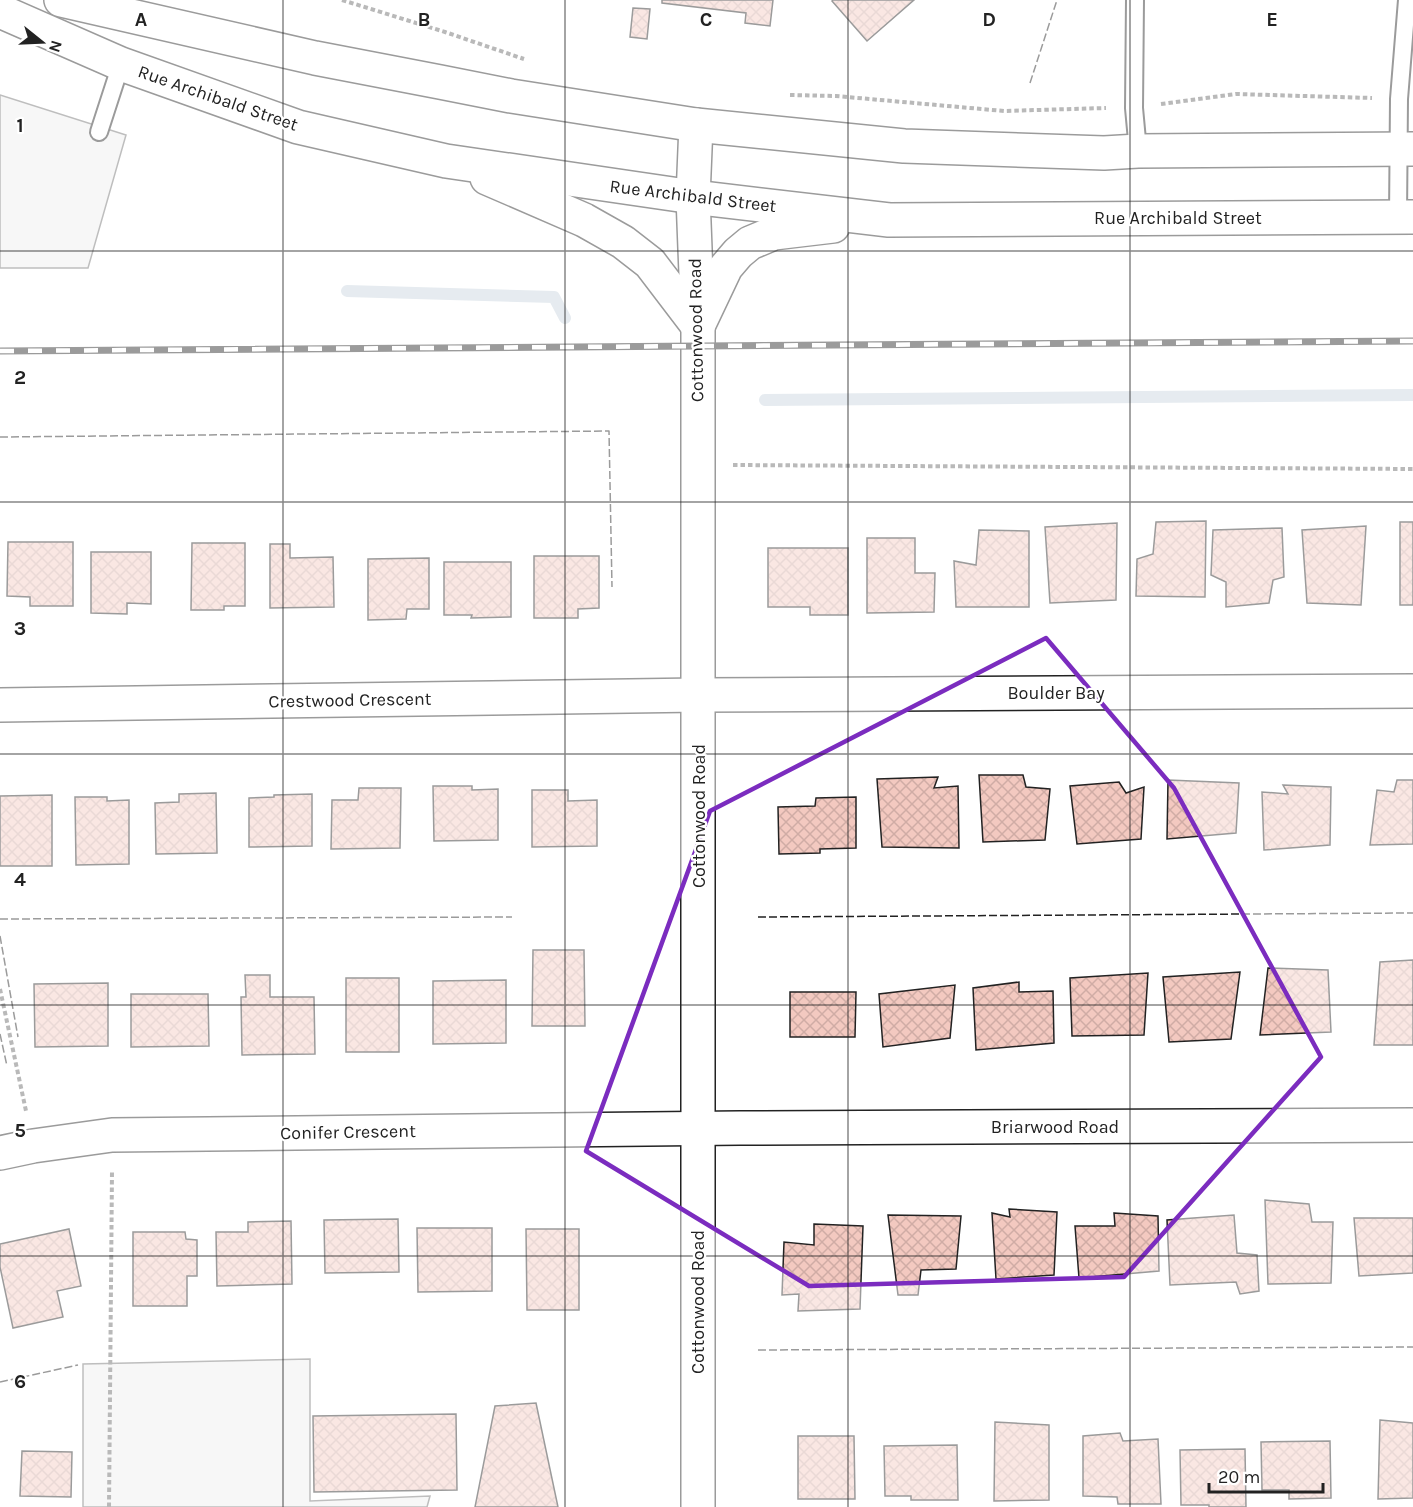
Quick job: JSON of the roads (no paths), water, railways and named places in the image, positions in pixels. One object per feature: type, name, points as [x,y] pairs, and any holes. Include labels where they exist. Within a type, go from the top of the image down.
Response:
[{"type":"street","points":[[61,0],[315,58],[511,96],[696,125],[904,146],[1104,153],[1406,149]]},
{"type":"street","name":"Rue Archibald Street","points":[[0,11],[121,64],[298,127],[446,161],[693,197],[889,220],[1405,217]]},
{"type":"street","name":"Cottonwood Road","points":[[696,125],[693,197],[698,326],[698,1507]]},
{"type":"street","points":[[446,161],[584,220],[623,242],[650,263],[698,326],[726,267],[750,243],[774,233],[889,220]]},
{"type":"street","name":"Boulder Bay","points":[[699,695],[1413,691]]},
{"type":"street","name":"Crestwood Crescent","points":[[0,705],[699,695]]},
{"type":"street","name":"Briarwood Road","points":[[698,1129],[1413,1125]]},
{"type":"street","name":"Conifer Crescent","points":[[0,1153],[112,1135],[698,1129]]},
{"type":"lane","points":[[1136,0],[1134,108],[1138,151]]},
{"type":"lane","points":[[1405,217],[1406,149],[1399,99],[1407,0]]},
{"type":"lane","points":[[99,132],[121,64]]},
{"type":"waterway","points":[[347,291],[554,297],[565,318]]},
{"type":"waterway","points":[[765,400],[1413,395]]},
{"type":"railway","points":[[0,351],[1413,341]]}]
